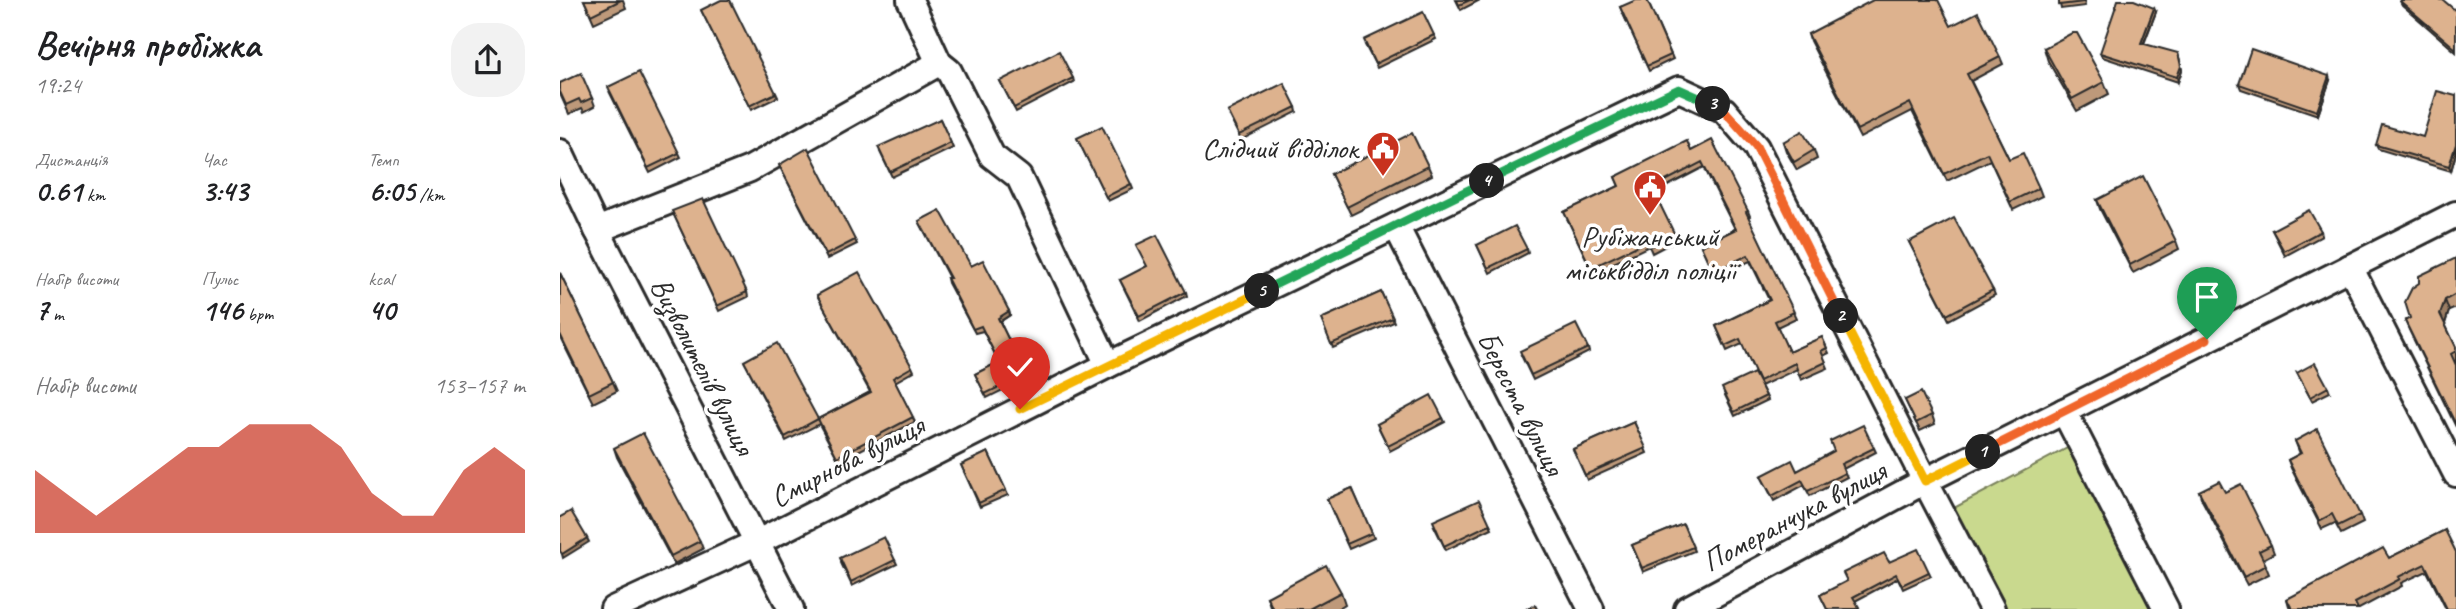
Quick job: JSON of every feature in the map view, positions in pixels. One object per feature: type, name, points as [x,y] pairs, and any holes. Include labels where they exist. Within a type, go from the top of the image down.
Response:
[{"type":"street","points":[[910,0],[939,63],[949,71],[992,156],[1018,177],[1108,365]]},
{"type":"street","points":[[597,230],[750,169],[939,63]]},
{"type":"street","name":"Смирнова вулиця","points":[[613,609],[758,542],[1108,365],[1679,89],[1724,110],[1756,146],[1925,481]]},
{"type":"street","name":"Визволителів вулиця","points":[[560,152],[790,609]]},
{"type":"street","name":"Померанчука вулиця","points":[[1687,609],[1925,481],[2456,214]]},
{"type":"street","name":"Береста вулиця","points":[[1396,226],[1591,609]]},
{"type":"street","points":[[2350,267],[2456,474]]},
{"type":"street","points":[[2064,411],[2166,609]]},
{"type":"street","points":[[1925,481],[1992,609]]},
{"type":"green space","points":[[2069,447],[2155,609],[2007,609],[1954,508]]},
{"type":"building","points":[[584,0],[621,0],[591,15]]},
{"type":"building","points":[[721,0],[730,0],[776,93],[749,106],[701,10]]},
{"type":"building","points":[[1457,0],[1470,0],[1459,5]]},
{"type":"building","points":[[1636,0],[1647,0],[1671,55],[1647,66],[1620,7]]},
{"type":"building","points":[[1873,0],[1938,0],[1951,26],[1978,12],[2000,57],[1967,74],[2009,159],[2023,153],[2039,188],[2010,202],[1987,153],[1944,174],[1910,103],[1857,130],[1808,34]]},
{"type":"building","points":[[2059,0],[2083,0],[2083,2],[2059,5]]},
{"type":"building","points":[[2118,0],[2134,0],[2154,8],[2141,43],[2178,53],[2181,66],[2177,77],[2100,53]]},
{"type":"building","points":[[2443,0],[2456,11],[2456,49],[2400,1]]},
{"type":"building","points":[[1423,12],[1434,35],[1375,64],[1364,40]]},
{"type":"building","points":[[2077,33],[2104,82],[2072,99],[2044,48]]},
{"type":"building","points":[[2251,49],[2329,76],[2317,111],[2239,84]]},
{"type":"building","points":[[1059,51],[1073,78],[1014,108],[1000,81]]},
{"type":"building","points":[[639,72],[679,153],[648,168],[608,87]]},
{"type":"building","points":[[581,73],[592,98],[581,103],[579,99],[566,105],[560,92],[560,83]]},
{"type":"building","points":[[1284,83],[1296,107],[1239,135],[1227,111]]},
{"type":"building","points":[[2437,91],[2456,96],[2456,144],[2449,166],[2376,145],[2382,125],[2423,137]]},
{"type":"building","points":[[940,119],[951,143],[890,172],[878,147]]},
{"type":"building","points":[[1102,126],[1131,184],[1106,197],[1077,138]]},
{"type":"building","points":[[1802,131],[1814,150],[1794,162],[1783,142]]},
{"type":"building","name":"Слідчий відділок","points":[[1412,133],[1428,166],[1347,207],[1331,174]]},
{"type":"building","points":[[1712,140],[1794,312],[1775,321],[1789,352],[1822,337],[1827,348],[1821,351],[1826,362],[1799,375],[1795,363],[1759,381],[1740,339],[1725,346],[1716,326],[1770,300],[1748,255],[1713,272],[1701,246],[1736,229],[1702,162],[1652,188],[1675,235],[1650,247],[1647,241],[1591,268],[1564,212],[1619,186],[1615,177],[1687,141],[1691,151]]},
{"type":"building","points":[[808,148],[855,240],[826,255],[779,165]]},
{"type":"building","points":[[2143,176],[2176,241],[2130,265],[2097,200]]},
{"type":"building","points":[[703,199],[747,292],[717,306],[672,211]]},
{"type":"building","points":[[940,210],[971,266],[983,260],[1009,311],[998,318],[1018,359],[1034,351],[1042,366],[985,394],[975,374],[999,362],[981,326],[973,329],[947,278],[950,278],[919,221]]},
{"type":"building","points":[[2309,210],[2321,231],[2284,251],[2272,230]]},
{"type":"building","points":[[1954,218],[1993,290],[1947,315],[1909,242]]},
{"type":"building","points":[[1515,226],[1527,249],[1488,268],[1477,245]]},
{"type":"building","points":[[1157,235],[1186,292],[1139,316],[1120,280],[1147,266],[1136,245]]},
{"type":"building","points":[[2456,258],[2456,294],[2445,300],[2440,314],[2456,347],[2456,351],[2451,354],[2456,365],[2456,425],[2405,321],[2410,318],[2405,302],[2412,288],[2419,283],[2419,276]]},
{"type":"building","points":[[859,272],[912,367],[893,378],[913,417],[837,457],[818,419],[871,392],[817,295]]},
{"type":"building","points":[[560,273],[613,382],[589,394],[560,334]]},
{"type":"building","points":[[1381,292],[1393,318],[1331,344],[1321,319]]},
{"type":"building","points":[[1576,324],[1588,348],[1531,375],[1520,351]]},
{"type":"building","points":[[777,343],[818,419],[785,437],[744,361]]},
{"type":"building","points":[[2315,363],[2328,387],[2310,397],[2297,373]]},
{"type":"building","points":[[1754,373],[1766,396],[1734,412],[1722,388]]},
{"type":"building","points":[[1921,392],[1932,415],[1916,423],[1905,400]]},
{"type":"building","points":[[1431,395],[1443,418],[1388,446],[1377,424]]},
{"type":"building","points":[[1634,422],[1646,448],[1585,475],[1573,449]]},
{"type":"building","points":[[1863,425],[1874,448],[1841,464],[1845,473],[1808,491],[1802,480],[1772,496],[1761,476],[1792,460],[1797,471],[1834,451],[1830,441]]},
{"type":"building","points":[[2317,429],[2360,515],[2338,526],[2332,514],[2319,521],[2288,460],[2301,453],[2295,441]]},
{"type":"building","points":[[643,433],[700,541],[671,556],[614,448]]},
{"type":"building","points":[[988,452],[1006,490],[979,503],[961,465]]},
{"type":"building","points":[[2219,481],[2225,492],[2241,484],[2271,545],[2259,551],[2266,565],[2244,577],[2199,491]]},
{"type":"building","points":[[1352,488],[1372,533],[1347,544],[1327,499]]},
{"type":"building","points":[[1479,500],[1490,524],[1444,546],[1433,521]]},
{"type":"building","points":[[571,511],[587,538],[562,554],[560,517]]},
{"type":"building","points":[[1683,524],[1693,547],[1642,568],[1632,545]]},
{"type":"building","points":[[2445,530],[2456,552],[2456,609],[2447,609],[2425,564],[2355,603],[2358,609],[2292,609],[2287,599],[2383,548],[2389,558]]},
{"type":"building","points":[[884,537],[895,560],[851,582],[840,558]]},
{"type":"building","points":[[1918,549],[1929,572],[1902,585],[1896,574],[1853,597],[1859,607],[1855,609],[1827,609],[1820,595],[1847,581],[1843,573],[1884,553],[1889,562]]},
{"type":"building","points":[[1326,565],[1341,592],[1309,609],[1273,609],[1267,597]]},
{"type":"place","name":"Слідчий відділок","points":[[1383,178]]},
{"type":"place","name":"Рубіжанський міськвідділ поліції","points":[[1650,217]]},
{"type":"route","points":[[1020,409],[1679,89],[1724,110],[1756,146],[1925,481],[2207,339]]}]
